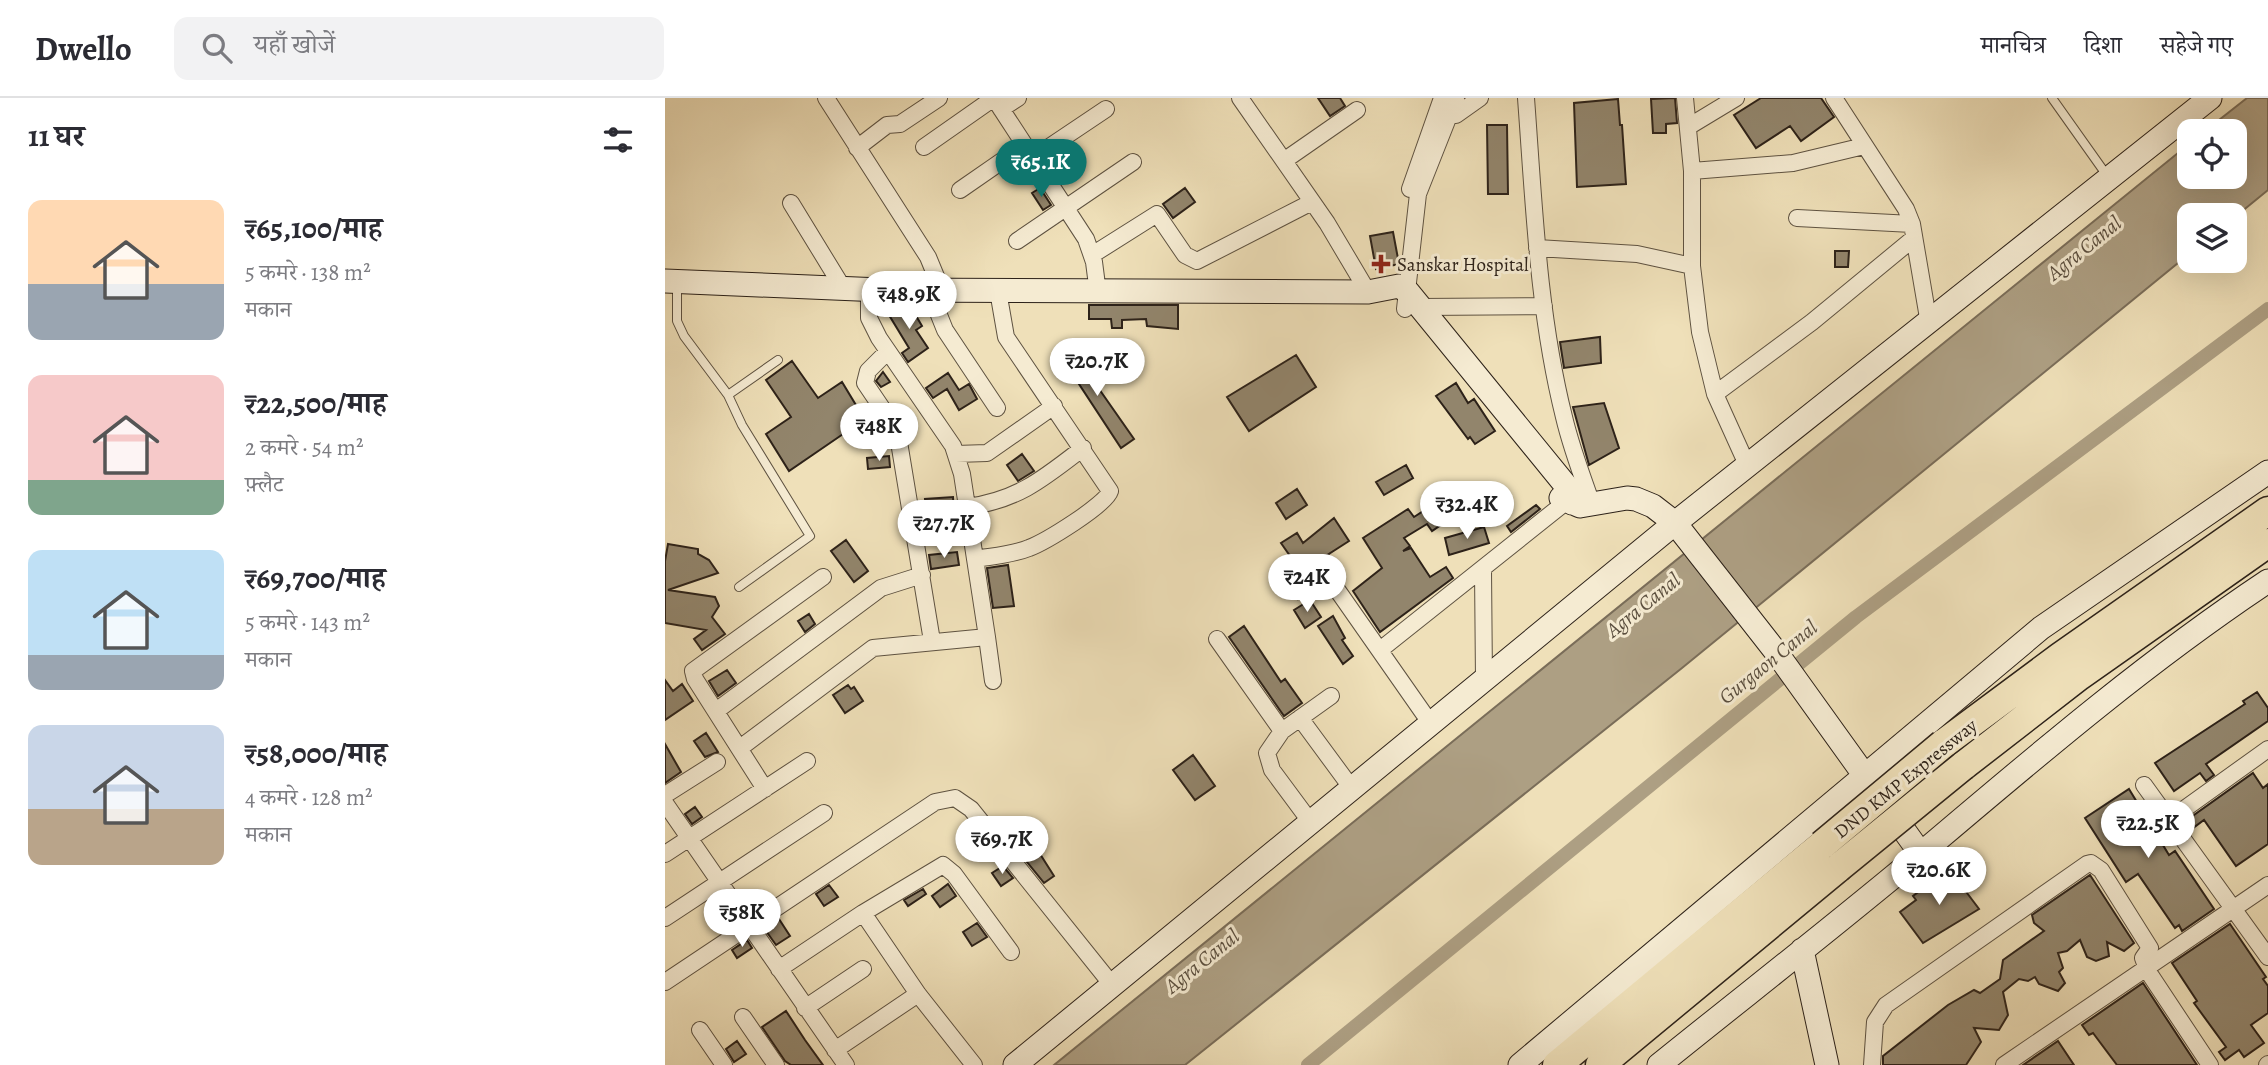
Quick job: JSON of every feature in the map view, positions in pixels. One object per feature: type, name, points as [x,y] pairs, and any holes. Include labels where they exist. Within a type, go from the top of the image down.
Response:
[{"type":"highway","name":"DND KMP Expressway","points":[[1600,1065],[1830,856],[1943,744],[2060,657],[2268,511]]},
{"type":"highway","name":"DND KMP Expressway","points":[[1557,1065],[1830,856],[1963,766],[2079,676],[2268,543]]},
{"type":"street","points":[[826,98],[928,257],[945,330],[997,408]]},
{"type":"street","points":[[857,148],[887,125],[899,124],[939,98]]},
{"type":"street","points":[[924,146],[994,98],[1067,208],[1092,255],[1098,293]]},
{"type":"street","points":[[1001,110],[1018,98]]},
{"type":"street","points":[[1240,98],[1313,202],[1572,493],[1577,503]]},
{"type":"street","points":[[1398,297],[1409,189],[1442,109],[1456,98]]},
{"type":"street","points":[[1442,109],[1459,113],[1480,98]]},
{"type":"street","points":[[1526,98],[1544,306],[1577,503]]},
{"type":"street","points":[[1685,98],[1692,171],[1692,267],[1700,332],[1715,394],[1748,467]]},
{"type":"street","points":[[1688,127],[1736,98]]},
{"type":"street","points":[[1834,98],[1902,202],[1913,231],[1929,324]]},
{"type":"street","points":[[1015,1065],[1483,681],[1681,531],[1748,467],[2210,98]]},
{"type":"street","points":[[960,190],[1106,109]]},
{"type":"street","points":[[1285,160],[1357,110]]},
{"type":"street","points":[[1692,171],[1793,163],[1864,146]]},
{"type":"street","points":[[1017,242],[1133,162]]},
{"type":"street","points":[[1092,255],[1157,214],[1185,255],[1198,261],[1313,202]]},
{"type":"street","points":[[791,203],[843,288]]},
{"type":"street","points":[[1797,218],[1913,231]]},
{"type":"street","points":[[1715,394],[1812,322],[1913,231]]},
{"type":"street","points":[[1537,248],[1637,254],[1692,267]]},
{"type":"street","points":[[671,281],[869,289],[1398,297],[1544,306]]},
{"type":"street","points":[[869,289],[869,318],[888,351],[946,434],[956,454],[967,507],[993,681]]},
{"type":"street","points":[[975,559],[1027,550],[1043,542],[1109,496],[1109,491],[1083,448],[1006,337],[998,291]]},
{"type":"street","points":[[888,351],[868,370],[865,383],[890,420],[899,442],[932,641]]},
{"type":"street","points":[[956,454],[987,453],[1054,406]]},
{"type":"street","points":[[967,507],[992,503],[1024,491],[1083,448]]},
{"type":"street","points":[[1520,1065],[2041,628],[2268,472]]},
{"type":"street","points":[[1380,650],[1483,570],[1577,503],[1636,499],[1653,506],[1681,531],[1747,613],[1921,854]]},
{"type":"street","points":[[1483,570],[1483,681]]},
{"type":"street","points":[[1324,571],[1431,724]]},
{"type":"street","points":[[716,711],[881,588],[899,579],[922,575]]},
{"type":"street","points":[[765,789],[693,675],[695,668],[823,577]]},
{"type":"street","points":[[1659,1065],[1921,854],[2031,759],[2222,612],[2268,581]]},
{"type":"street","points":[[740,748],[873,648],[987,637]]},
{"type":"street","points":[[1217,639],[1282,731]]},
{"type":"street","points":[[1311,824],[1268,761],[1271,744],[1282,731],[1331,696]]},
{"type":"street","points":[[1300,718],[1353,790]]},
{"type":"street","points":[[2169,820],[2268,749]]},
{"type":"street","points":[[665,854],[807,761]]},
{"type":"street","points":[[665,795],[717,762]]},
{"type":"street","points":[[2144,785],[2268,957]]},
{"type":"street","points":[[665,982],[935,802],[955,798],[971,809],[1113,986]]},
{"type":"street","points":[[665,803],[846,1065]]},
{"type":"street","points":[[665,918],[824,813]]},
{"type":"street","points":[[1872,1065],[1875,1022],[1886,1005],[2091,863],[2101,870],[2150,948],[2143,958],[2149,972],[2210,1065]]},
{"type":"street","points":[[779,969],[863,912],[943,865],[954,874],[1011,953]]},
{"type":"street","points":[[2004,1065],[2149,972],[2268,885]]},
{"type":"street","points":[[863,912],[918,994],[974,1065]]},
{"type":"street","points":[[1802,950],[1827,1065]]},
{"type":"street","points":[[805,1008],[863,969]]},
{"type":"street","points":[[835,1050],[918,994]]},
{"type":"street","points":[[743,1017],[776,1065]]},
{"type":"street","points":[[700,1030],[724,1065]]},
{"type":"lane","points":[[2052,98],[2110,180]]},
{"type":"lane","points":[[671,281],[677,321],[684,336],[728,395],[742,425],[810,536],[739,587]]},
{"type":"lane","points":[[728,395],[778,360]]},
{"type":"water","name":"Agra Canal","points":[[2247,98],[2268,98],[2268,190],[2247,207],[2247,203],[2177,203],[2177,264],[1682,668],[1185,1065],[1054,1065],[2177,154],[2177,189],[2247,189],[2247,119],[2220,119]]},
{"type":"building","points":[[1318,98],[1340,98],[1345,106],[1330,116]]},
{"type":"building","points":[[1675,98],[1677,123],[1666,124],[1666,133],[1653,133],[1651,99]]},
{"type":"building","points":[[1761,98],[1821,98],[1834,117],[1801,141],[1790,126],[1756,148],[1734,115]]},
{"type":"building","points":[[1618,99],[1626,184],[1577,187],[1574,103]]},
{"type":"building","points":[[1487,125],[1507,125],[1508,194],[1488,194]]},
{"type":"building","points":[[1040,188],[1051,205],[1043,210],[1032,193]]},
{"type":"building","points":[[1185,188],[1195,202],[1173,218],[1163,204]]},
{"type":"building","points":[[1393,232],[1399,264],[1376,269],[1370,236]]},
{"type":"building","points":[[1835,251],[1849,251],[1848,267],[1835,267]]},
{"type":"building","points":[[909,304],[922,326],[916,330],[928,348],[908,362],[902,353],[909,348],[889,315]]},
{"type":"building","points":[[1089,305],[1178,305],[1178,329],[1147,326],[1146,319],[1122,320],[1122,328],[1112,328],[1111,319],[1089,319]]},
{"type":"building","points":[[1600,337],[1601,363],[1564,368],[1560,342]]},
{"type":"building","points":[[1069,346],[1134,439],[1121,448],[1058,352]]},
{"type":"building","points":[[1296,355],[1316,387],[1249,431],[1227,397]]},
{"type":"building","points":[[792,361],[818,398],[842,382],[868,425],[850,437],[846,432],[789,471],[766,434],[791,417],[766,380]]},
{"type":"building","points":[[883,372],[890,382],[881,387],[876,381]]},
{"type":"building","points":[[948,373],[959,390],[969,384],[977,399],[959,410],[947,389],[933,398],[926,388]]},
{"type":"building","points":[[1456,383],[1468,403],[1474,399],[1495,431],[1475,444],[1470,437],[1468,439],[1436,396]]},
{"type":"building","points":[[1604,403],[1619,448],[1589,465],[1573,407]]},
{"type":"building","points":[[1022,454],[1034,471],[1018,481],[1007,465]]},
{"type":"building","points":[[889,456],[890,467],[868,469],[867,458]]},
{"type":"building","points":[[1406,465],[1413,478],[1384,495],[1376,482]]},
{"type":"building","points":[[1297,489],[1307,505],[1286,519],[1276,503]]},
{"type":"building","points":[[953,497],[954,516],[927,518],[925,499]]},
{"type":"building","points":[[1445,497],[1457,514],[1432,531],[1427,524],[1404,538],[1410,546],[1403,551],[1411,548],[1430,577],[1446,567],[1453,578],[1380,632],[1353,591],[1382,568],[1363,538],[1408,509],[1414,517]]},
{"type":"building","points":[[1536,505],[1540,509],[1511,532],[1507,526]]},
{"type":"building","points":[[1334,518],[1349,541],[1318,561],[1314,570],[1304,576],[1281,543],[1297,533],[1303,543]]},
{"type":"building","points":[[1484,527],[1489,543],[1449,555],[1445,538]]},
{"type":"building","points":[[846,540],[868,571],[854,582],[831,551]]},
{"type":"building","points":[[668,544],[698,549],[698,554],[709,560],[718,573],[668,590],[715,597],[719,606],[712,617],[725,634],[702,650],[694,639],[706,630],[665,623],[665,561]]},
{"type":"building","points":[[957,552],[959,565],[931,569],[929,555]]},
{"type":"building","points":[[1008,565],[1014,606],[993,608],[987,568]]},
{"type":"building","points":[[1303,582],[1309,591],[1298,599],[1292,589]]},
{"type":"building","points":[[1310,600],[1321,617],[1305,628],[1294,610]]},
{"type":"building","points":[[809,614],[815,624],[805,632],[798,621]]},
{"type":"building","points":[[1333,616],[1345,638],[1342,640],[1353,656],[1343,664],[1318,626]]},
{"type":"building","points":[[1244,626],[1281,682],[1285,679],[1302,703],[1284,716],[1229,637]]},
{"type":"building","points":[[727,670],[736,683],[718,696],[709,681]]},
{"type":"building","points":[[665,680],[673,691],[682,684],[693,701],[665,720]]},
{"type":"building","points":[[848,685],[851,689],[854,687],[863,701],[845,713],[833,695]]},
{"type":"building","points":[[2257,692],[2268,708],[2268,721],[2206,764],[2214,775],[2206,781],[2200,773],[2174,791],[2155,763],[2245,704],[2243,701]]},
{"type":"building","points":[[706,733],[718,752],[705,757],[694,741]]},
{"type":"building","points":[[665,744],[681,772],[665,783]]},
{"type":"building","points":[[1193,755],[1215,786],[1195,800],[1173,770]]},
{"type":"building","points":[[2253,773],[2263,788],[2268,784],[2268,844],[2236,866],[2204,820],[2193,828],[2187,820]]},
{"type":"building","points":[[2129,789],[2169,855],[2175,851],[2214,909],[2182,931],[2179,925],[2175,928],[2138,874],[2126,882],[2085,818]]},
{"type":"building","points":[[695,807],[702,817],[692,824],[685,814]]},
{"type":"building","points":[[1028,835],[1054,876],[1044,883],[1014,846]]},
{"type":"building","points":[[1003,866],[1013,878],[1001,886],[992,873]]},
{"type":"building","points":[[1949,869],[1979,909],[1923,943],[1900,912],[1916,900],[1913,896]]},
{"type":"building","points":[[2090,875],[2134,943],[2124,951],[2107,942],[2109,956],[2096,961],[2087,957],[2080,940],[2067,951],[2058,953],[2063,968],[2059,972],[2065,983],[2058,991],[2039,984],[2035,977],[2028,981],[2019,979],[2003,992],[2008,1015],[1999,1030],[1974,1028],[1981,1042],[1966,1065],[1883,1065],[1883,1056],[1948,1005],[1974,990],[1980,993],[2000,979],[2003,960],[2044,931],[2034,923],[2032,915]]},
{"type":"building","points":[[948,884],[956,896],[940,907],[932,896]]},
{"type":"building","points":[[829,885],[838,897],[824,906],[816,894]]},
{"type":"building","points":[[923,889],[926,894],[908,906],[904,900]]},
{"type":"building","points":[[779,919],[790,936],[776,945],[764,928]]},
{"type":"building","points":[[977,923],[987,937],[972,946],[963,932]]},
{"type":"building","points":[[2230,924],[2266,977],[2263,979],[2268,986],[2268,1013],[2251,1025],[2264,1043],[2244,1057],[2239,1050],[2225,1060],[2219,1052],[2226,1047],[2194,1003],[2197,1001],[2172,963]]},
{"type":"building","points":[[747,940],[752,948],[737,958],[732,950]]},
{"type":"building","points":[[2143,983],[2197,1065],[2117,1065],[2093,1033],[2089,1035],[2082,1025]]},
{"type":"building","points":[[786,1011],[823,1065],[791,1065],[785,1061],[762,1027]]},
{"type":"building","points":[[737,1041],[746,1054],[734,1062],[726,1049]]},
{"type":"building","points":[[2058,1041],[2074,1065],[2023,1065]]},
{"type":"waterway","name":"Gurgaon Canal","points":[[1308,1065],[1856,617],[2268,309]]},
{"type":"place","name":"Sanskar Hospital","points":[[1381,264]]}]
